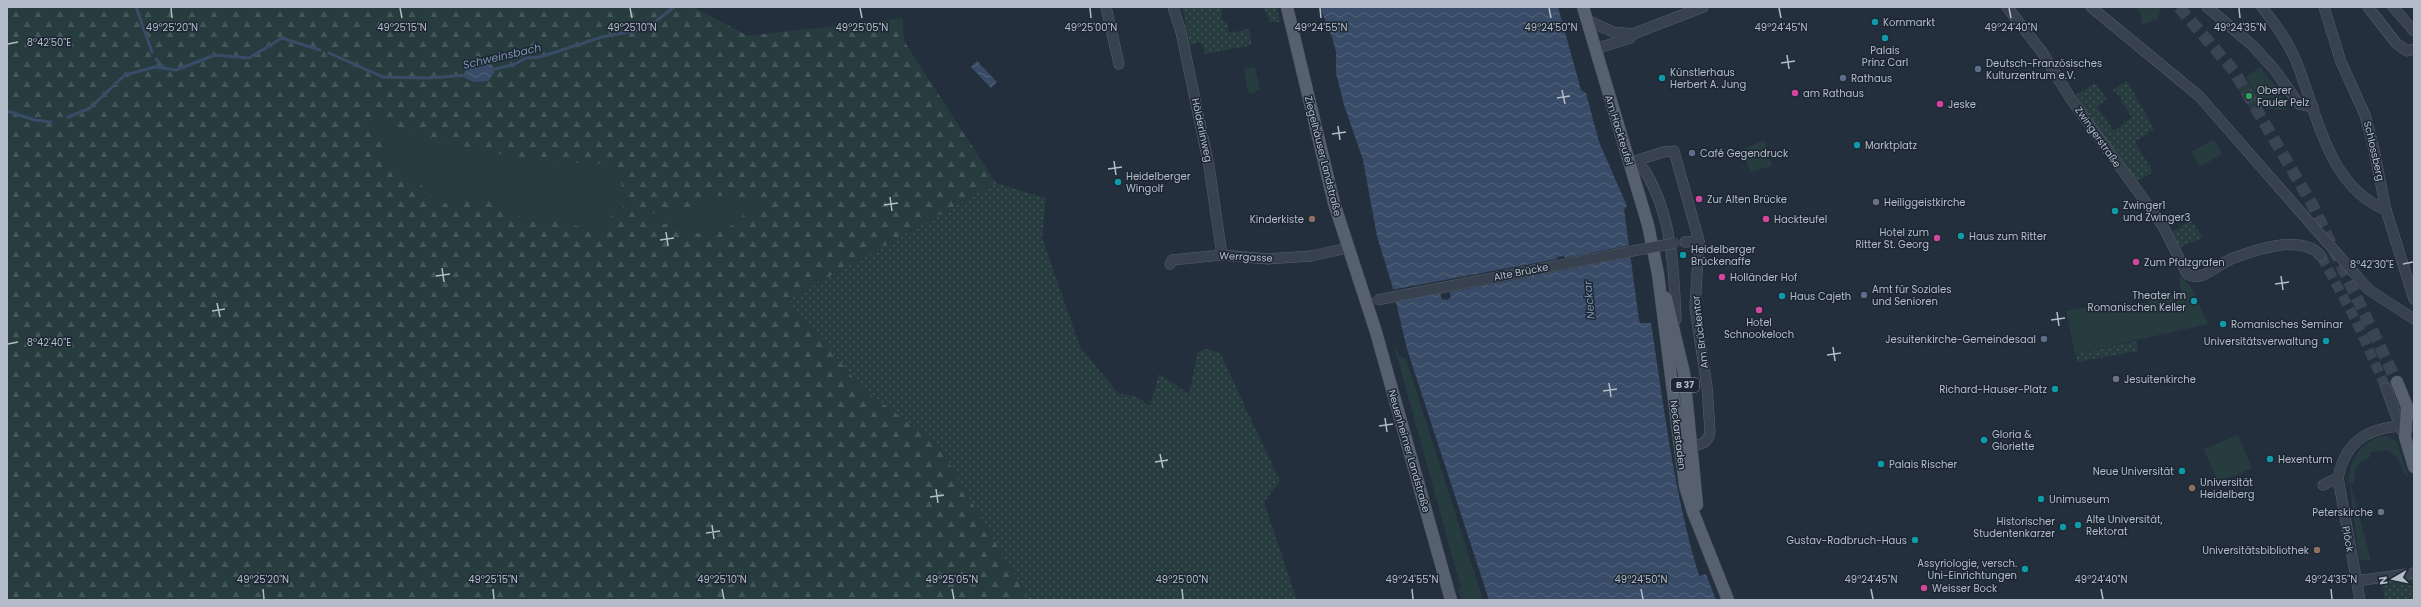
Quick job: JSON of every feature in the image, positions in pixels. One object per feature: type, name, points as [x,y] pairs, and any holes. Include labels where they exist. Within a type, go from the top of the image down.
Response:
[{"type":"main road","name":"Ziegelhäuser Landstraße","points":[[1287,7],[1331,191],[1347,248],[1372,301]]},
{"type":"main road","name":"Am Hackteufel","points":[[1583,7],[1629,163],[1643,204],[1654,253]]},
{"type":"main road","name":"Neckarstaden","points":[[1654,253],[1698,521],[1728,600]]},
{"type":"main road","name":"Neckarstaden","points":[[1658,274],[1674,326],[1684,373],[1685,446]]},
{"type":"main road","name":"Neuenheimer Landstraße","points":[[1372,301],[1451,600]]},
{"type":"main road","points":[[2397,382],[2407,408],[2414,467]]},
{"type":"street","points":[[1106,7],[1119,64]]},
{"type":"street","name":"Hölderlinweg","points":[[1173,7],[1182,32],[1209,166],[1222,255]]},
{"type":"street","points":[[1595,49],[1630,38],[1633,34],[1703,7]]},
{"type":"street","name":"Zwingerstraße","points":[[2007,7],[2042,52],[2071,99],[2163,226],[2185,270],[2191,276],[2202,275],[2231,259],[2288,243],[2304,245],[2314,249],[2321,256]]},
{"type":"street","points":[[2090,7],[2199,96],[2368,290],[2414,319]]},
{"type":"street","points":[[2207,7],[2252,45],[2274,70],[2298,104],[2312,107]]},
{"type":"street","points":[[2262,7],[2291,49],[2331,154],[2347,181],[2365,200],[2386,210]]},
{"type":"street","name":"Schlossberg","points":[[2324,7],[2341,62],[2365,115],[2373,145],[2386,210],[2414,298]]},
{"type":"street","points":[[2368,7],[2400,47],[2407,51],[2414,49]]},
{"type":"street","points":[[2393,7],[2414,31]]},
{"type":"street","points":[[1587,20],[1613,32],[1633,34]]},
{"type":"street","name":"Am Brückentor","points":[[1629,163],[1674,150],[1699,241],[1695,308],[1706,387],[1710,431],[1706,442],[1685,446]]},
{"type":"street","points":[[1629,163],[1637,164],[1644,169],[1664,215],[1672,255],[1676,319],[1674,326]]},
{"type":"street","name":"Alte Brücke","points":[[1372,301],[1680,243],[1699,241]]},
{"type":"street","name":"Werrgasse","points":[[1170,264],[1176,258],[1222,255],[1268,259],[1312,256],[1347,248]]},
{"type":"street","points":[[2386,388],[2409,429]]},
{"type":"street","points":[[2323,485],[2338,478],[2343,460],[2359,439],[2379,428],[2409,429]]},
{"type":"street","name":"Plöck","points":[[2338,478],[2360,600]]},
{"type":"street","points":[[2356,581],[2414,573]]},
{"type":"green space","points":[[7,7],[698,7],[697,9],[748,36],[903,18],[904,41],[996,183],[788,300],[863,389],[938,444],[1029,600],[7,600]],"holes":[[[482,65],[494,74],[492,77],[483,81],[470,81],[469,67]],[[376,119],[400,129],[471,148],[543,161],[567,163],[615,163],[627,203],[613,213],[604,237],[594,240],[589,230],[562,221],[531,222],[523,219],[507,206],[491,199],[461,199],[438,205],[433,204],[431,192],[386,162],[383,141],[374,125]],[[721,196],[754,202],[757,207],[752,212],[744,214],[737,223],[712,235],[704,235],[670,224],[650,223],[647,221],[656,212],[662,210],[696,206],[701,198]]]},
{"type":"green space","points":[[1182,7],[1224,7],[1221,12],[1223,22],[1227,23],[1229,33],[1249,29],[1252,45],[1205,54],[1201,42],[1190,45]]},
{"type":"green space","points":[[1264,7],[1277,7],[1280,22],[1270,22]]},
{"type":"green space","points":[[2135,7],[2161,7],[2158,19],[2142,25],[2141,14]]},
{"type":"green space","name":"Oberer Fauler Pelz","points":[[2260,67],[2279,91],[2287,110],[2266,109],[2262,104],[2246,77]]},
{"type":"green space","points":[[1245,68],[1255,68],[1260,89],[1251,94],[1248,92],[1244,70]]},
{"type":"green space","points":[[2127,81],[2154,129],[2135,142],[2153,172],[2136,182],[2074,96],[2095,83],[2107,99],[2097,107],[2114,131],[2132,117],[2120,100],[2122,98],[2113,90]]},
{"type":"green space","name":"Oberer Fauler Pelz","points":[[2247,81],[2262,104],[2251,111],[2237,88]]},
{"type":"green space","points":[[376,119],[394,127],[419,134],[615,163],[627,203],[617,209],[614,213],[609,222],[604,238],[593,240],[589,230],[562,221],[531,222],[523,219],[507,206],[491,199],[461,199],[438,205],[433,204],[431,192],[386,162],[384,147],[374,125]]},
{"type":"green space","points":[[2214,139],[2222,154],[2200,167],[2191,152]]},
{"type":"green space","points":[[1764,140],[1772,166],[1750,172],[1742,150]]},
{"type":"green space","points":[[996,183],[1046,198],[1042,237],[1080,347],[1119,394],[1135,396],[1150,406],[1159,374],[1189,394],[1198,352],[1207,349],[1220,353],[1280,481],[1264,502],[1297,600],[1029,600],[938,444],[863,389],[788,300]]},
{"type":"green space","points":[[705,196],[741,198],[754,203],[757,207],[752,212],[744,214],[737,223],[712,235],[704,235],[670,224],[650,223],[647,221],[656,212],[662,210],[696,206],[700,199]]},
{"type":"green space","points":[[2191,220],[2203,238],[2180,247],[2172,232]]},
{"type":"green space","points":[[2179,276],[2190,285],[2208,324],[2075,354],[2066,311],[2101,305],[2103,310],[2149,302],[2149,298],[2181,293]]},
{"type":"green space","points":[[2137,341],[2138,351],[2077,362],[2076,354]]},
{"type":"green space","points":[[1393,342],[1399,355],[1406,359],[1483,600],[1462,600],[1458,590],[1461,588]]},
{"type":"green space","points":[[2238,435],[2252,468],[2218,483],[2204,449]]},
{"type":"green space","points":[[2388,436],[2397,442],[2409,479],[2392,453],[2387,450],[2380,450],[2370,453],[2370,457],[2359,464],[2356,469],[2354,482],[2349,483],[2351,466],[2359,451],[2372,440]]},
{"type":"green space","points":[[2351,486],[2371,560],[2359,560]]},
{"type":"green space","points":[[2414,577],[2414,600],[2385,600],[2381,582]]},
{"type":"water","name":"Neckar","points":[[1320,7],[1558,7],[1581,90],[1586,93],[1599,142],[1627,206],[1624,209],[1639,320],[1640,323],[1651,323],[1670,450],[1690,545],[1699,576],[1706,574],[1716,600],[1489,600],[1407,349],[1392,285],[1377,236],[1363,160],[1344,105],[1336,73],[1336,52],[1333,40]]},
{"type":"water","points":[[977,61],[997,82],[991,88],[971,67]]},
{"type":"water","points":[[487,64],[492,65],[495,72],[488,81],[474,82],[465,78],[464,73],[467,68]]},
{"type":"pier","points":[[1631,245],[1632,257],[1450,292],[1451,297],[1447,300],[1442,299],[1440,293],[1394,302],[1391,290],[1557,259],[1557,257],[1564,256],[1565,258]]},
{"type":"waterway","points":[[136,7],[152,52]]},
{"type":"waterway","name":"Schweinsbach","points":[[491,70],[515,64],[526,58],[540,57],[602,37],[639,30],[650,26],[674,7]]},
{"type":"waterway","points":[[68,117],[90,108],[125,75],[155,67],[176,70],[215,55],[249,58],[282,38],[320,50]]},
{"type":"waterway","name":"Schweinsbach","points":[[329,53],[383,77],[429,78],[468,75]]},
{"type":"waterway","points":[[156,59],[164,68]]},
{"type":"waterway","points":[[7,111],[35,120],[51,122]]},
{"type":"tunnel","points":[[2179,7],[2234,71],[2312,204],[2397,382]]},
{"type":"tunnel","points":[[2321,256],[2355,319],[2386,388]]},
{"type":"place","name":"Kornmarkt","points":[[1875,22]]},
{"type":"place","name":"Palais Prinz Carl","points":[[1885,38]]},
{"type":"place","name":"Deutsch-Französisches Kulturzentrum e.V.","points":[[1978,69]]},
{"type":"place","name":"Künstlerhaus Herbert A. Jung","points":[[1662,78]]},
{"type":"place","name":"Rathaus","points":[[1843,78]]},
{"type":"place","name":"am Rathaus","points":[[1795,93]]},
{"type":"place","name":"Oberer Fauler Pelz","points":[[2249,96]]},
{"type":"place","name":"Jeske","points":[[1940,104]]},
{"type":"place","name":"Marktplatz","points":[[1857,145]]},
{"type":"place","name":"Café Gegendruck","points":[[1692,153]]},
{"type":"place","name":"Heidelberger Wingolf","points":[[1118,182]]},
{"type":"place","name":"Zur Alten Brücke","points":[[1699,199]]},
{"type":"place","name":"Heiliggeistkirche","points":[[1876,202]]},
{"type":"place","name":"Zwinger1 und Zwinger3","points":[[2115,211]]},
{"type":"place","name":"Kinderkiste","points":[[1312,219]]},
{"type":"place","name":"Hackteufel","points":[[1766,219]]},
{"type":"place","name":"Haus zum Ritter","points":[[1961,236]]},
{"type":"place","name":"Hotel zum Ritter St. Georg","points":[[1937,238]]},
{"type":"place","name":"Heidelberger Brückenaffe","points":[[1683,255]]},
{"type":"place","name":"Zum Pfalzgrafen","points":[[2136,262]]},
{"type":"place","name":"Holländer Hof","points":[[1722,277]]},
{"type":"place","name":"Amt für Soziales und Senioren","points":[[1864,295]]},
{"type":"place","name":"Haus Cajeth","points":[[1782,296]]},
{"type":"place","name":"Theater im Romanischen Keller","points":[[2194,301]]},
{"type":"place","name":"Hotel Schnookeloch","points":[[1759,310]]},
{"type":"place","name":"Romanisches Seminar","points":[[2223,324]]},
{"type":"place","name":"Jesuitenkirche-Gemeindesaal","points":[[2044,339]]},
{"type":"place","name":"Universitätsverwaltung","points":[[2326,341]]},
{"type":"place","name":"Jesuitenkirche","points":[[2116,379]]},
{"type":"place","name":"Richard-Hauser-Platz","points":[[2055,389]]},
{"type":"place","name":"Gloria & Gloriette","points":[[1984,440]]},
{"type":"place","name":"Hexenturm","points":[[2270,459]]},
{"type":"place","name":"Palais Rischer","points":[[1881,464]]},
{"type":"place","name":"Neue Universität","points":[[2182,471]]},
{"type":"place","name":"Universität Heidelberg","points":[[2192,488]]},
{"type":"place","name":"Unimuseum","points":[[2041,499]]},
{"type":"place","name":"Peterskirche","points":[[2381,512]]},
{"type":"place","name":"Alte Universität, Rektorat","points":[[2078,525]]},
{"type":"place","name":"Historischer Studentenkarzer","points":[[2063,527]]},
{"type":"place","name":"Gustav-Radbruch-Haus","points":[[1915,540]]},
{"type":"place","name":"Universitätsbibliothek","points":[[2317,550]]},
{"type":"place","name":"Assyriologie, versch. Uni-Einrichtungen","points":[[2025,569]]},
{"type":"place","name":"Weisser Bock","points":[[1924,588]]}]
